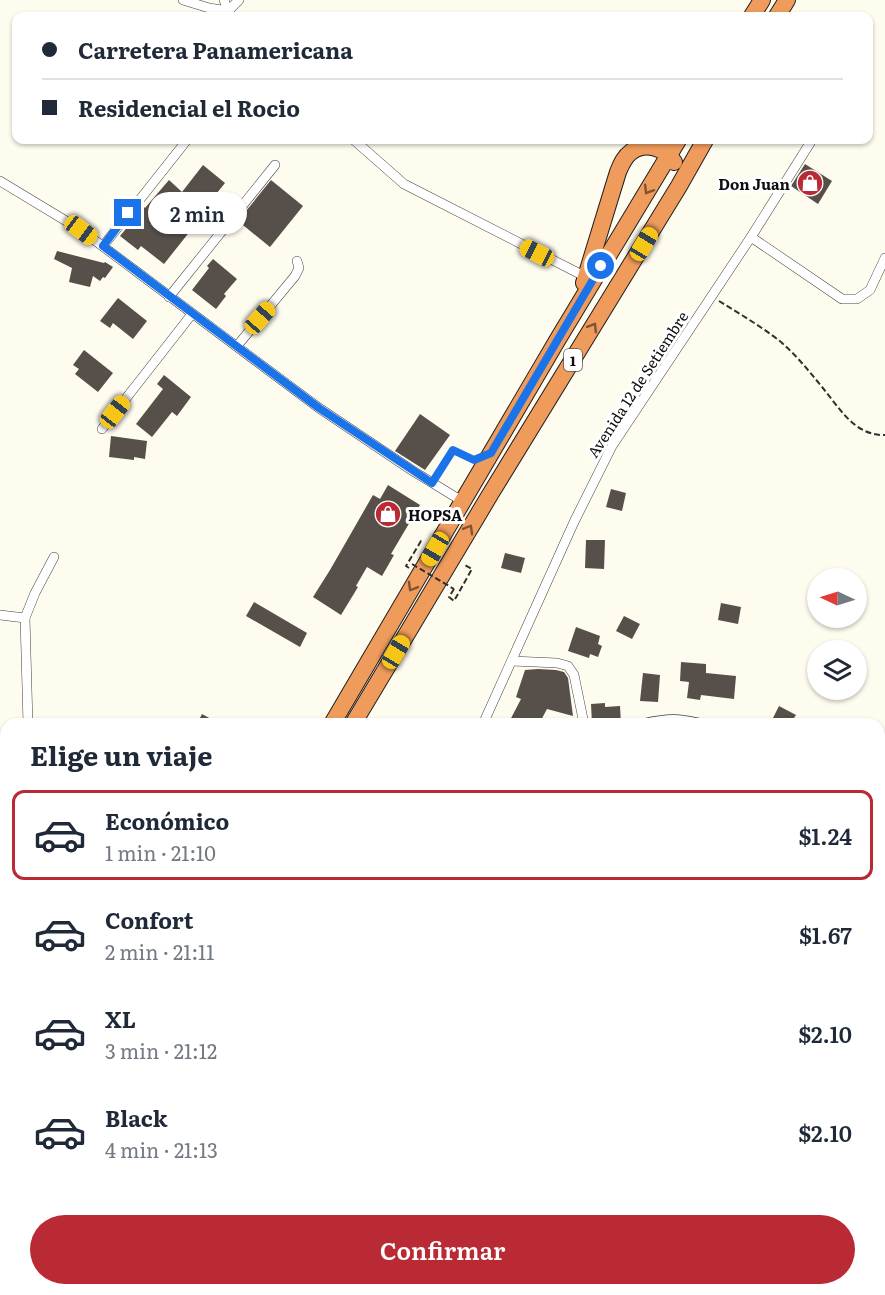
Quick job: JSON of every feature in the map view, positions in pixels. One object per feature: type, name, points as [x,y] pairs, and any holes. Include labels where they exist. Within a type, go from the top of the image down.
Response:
[{"type":"highway","name":"1","points":[[335,718],[676,144]]},
{"type":"highway","name":"1","points":[[357,718],[703,144]]},
{"type":"highway","points":[[574,313],[618,172],[625,158],[634,150],[644,146],[657,148],[669,155],[676,166],[679,186]]},
{"type":"highway","points":[[462,501],[475,502],[491,493]]},
{"type":"street","points":[[183,0],[222,12]]},
{"type":"street","points":[[103,246],[184,144]]},
{"type":"street","points":[[359,144],[404,184],[586,277]]},
{"type":"street","name":"Avenida 12 de Setiembre","points":[[486,718],[574,522],[612,446],[751,237],[809,144]]},
{"type":"street","points":[[170,297],[275,165]]},
{"type":"street","points":[[0,181],[81,230],[319,408],[462,501]]},
{"type":"street","points":[[751,237],[842,299],[857,299],[870,290],[885,258]]},
{"type":"street","points":[[237,346],[295,276],[299,268],[297,261]]},
{"type":"street","points":[[102,429],[192,314]]},
{"type":"street","points":[[28,718],[25,618],[54,556]]},
{"type":"street","points":[[0,615],[25,618]]},
{"type":"street","points":[[512,662],[557,663],[568,666],[574,675],[583,718]]},
{"type":"lane","points":[[432,483],[453,450],[474,460],[491,453]]},
{"type":"lane","points":[[669,718],[686,718]]},
{"type":"path","points":[[711,296],[781,343],[816,380],[846,418],[863,430],[885,435]]},
{"type":"path","points":[[421,541],[406,566],[410,568],[412,564],[454,589],[449,597],[454,601],[472,569]]},
{"type":"building","name":"Don Juan","points":[[805,164],[832,181],[818,204],[791,186]]},
{"type":"building","points":[[203,165],[225,183],[204,209],[211,214],[196,234],[191,230],[164,264],[141,246],[138,250],[120,236],[169,180],[182,192]]},
{"type":"building","points":[[271,180],[303,206],[270,247],[238,221]]},
{"type":"building","points":[[57,251],[105,262],[113,267],[100,281],[93,276],[90,287],[69,282],[72,268],[54,259]]},
{"type":"building","points":[[213,259],[237,279],[224,294],[226,296],[216,309],[192,290]]},
{"type":"building","points":[[118,298],[147,321],[133,339],[113,323],[110,328],[100,321]]},
{"type":"building","points":[[84,350],[113,373],[98,392],[75,374],[79,369],[73,365]]},
{"type":"building","points":[[164,375],[191,397],[177,416],[172,412],[152,437],[136,424],[163,389],[157,384]]},
{"type":"building","points":[[420,414],[450,435],[425,470],[395,451]]},
{"type":"building","points":[[111,436],[147,441],[145,459],[109,457]]},
{"type":"building","points":[[388,485],[420,505],[391,554],[394,555],[382,576],[367,567],[341,615],[313,597],[373,495],[380,499]]},
{"type":"building","points":[[611,489],[626,493],[622,511],[606,507]]},
{"type":"building","points":[[586,540],[605,540],[604,569],[585,568]]},
{"type":"building","points":[[505,553],[525,558],[521,573],[501,568]]},
{"type":"building","points":[[254,602],[307,633],[300,647],[246,616]]},
{"type":"building","points":[[721,603],[741,607],[738,624],[718,620]]},
{"type":"building","points":[[624,616],[640,624],[632,639],[616,631]]},
{"type":"building","points":[[576,627],[600,636],[598,644],[602,646],[598,657],[590,654],[589,658],[568,651]]},
{"type":"building","points":[[681,662],[706,664],[706,673],[736,676],[734,699],[701,695],[700,700],[687,698],[689,682],[680,681]]},
{"type":"building","points":[[525,670],[564,672],[568,678],[573,716],[547,709],[542,718],[511,718],[521,699],[516,697]]},
{"type":"building","points":[[643,673],[660,675],[658,702],[640,701]]},
{"type":"building","points":[[605,703],[605,707],[620,706],[621,718],[592,718],[591,704]]},
{"type":"building","points":[[779,706],[796,715],[794,718],[773,718]]},
{"type":"place","name":"Don Juan","points":[[810,183]]},
{"type":"place","name":"HOPSA","points":[[388,514]]},
{"type":"route","points":[[128,213],[103,246],[319,408],[432,483],[453,450],[474,460],[491,453],[601,266]]}]
